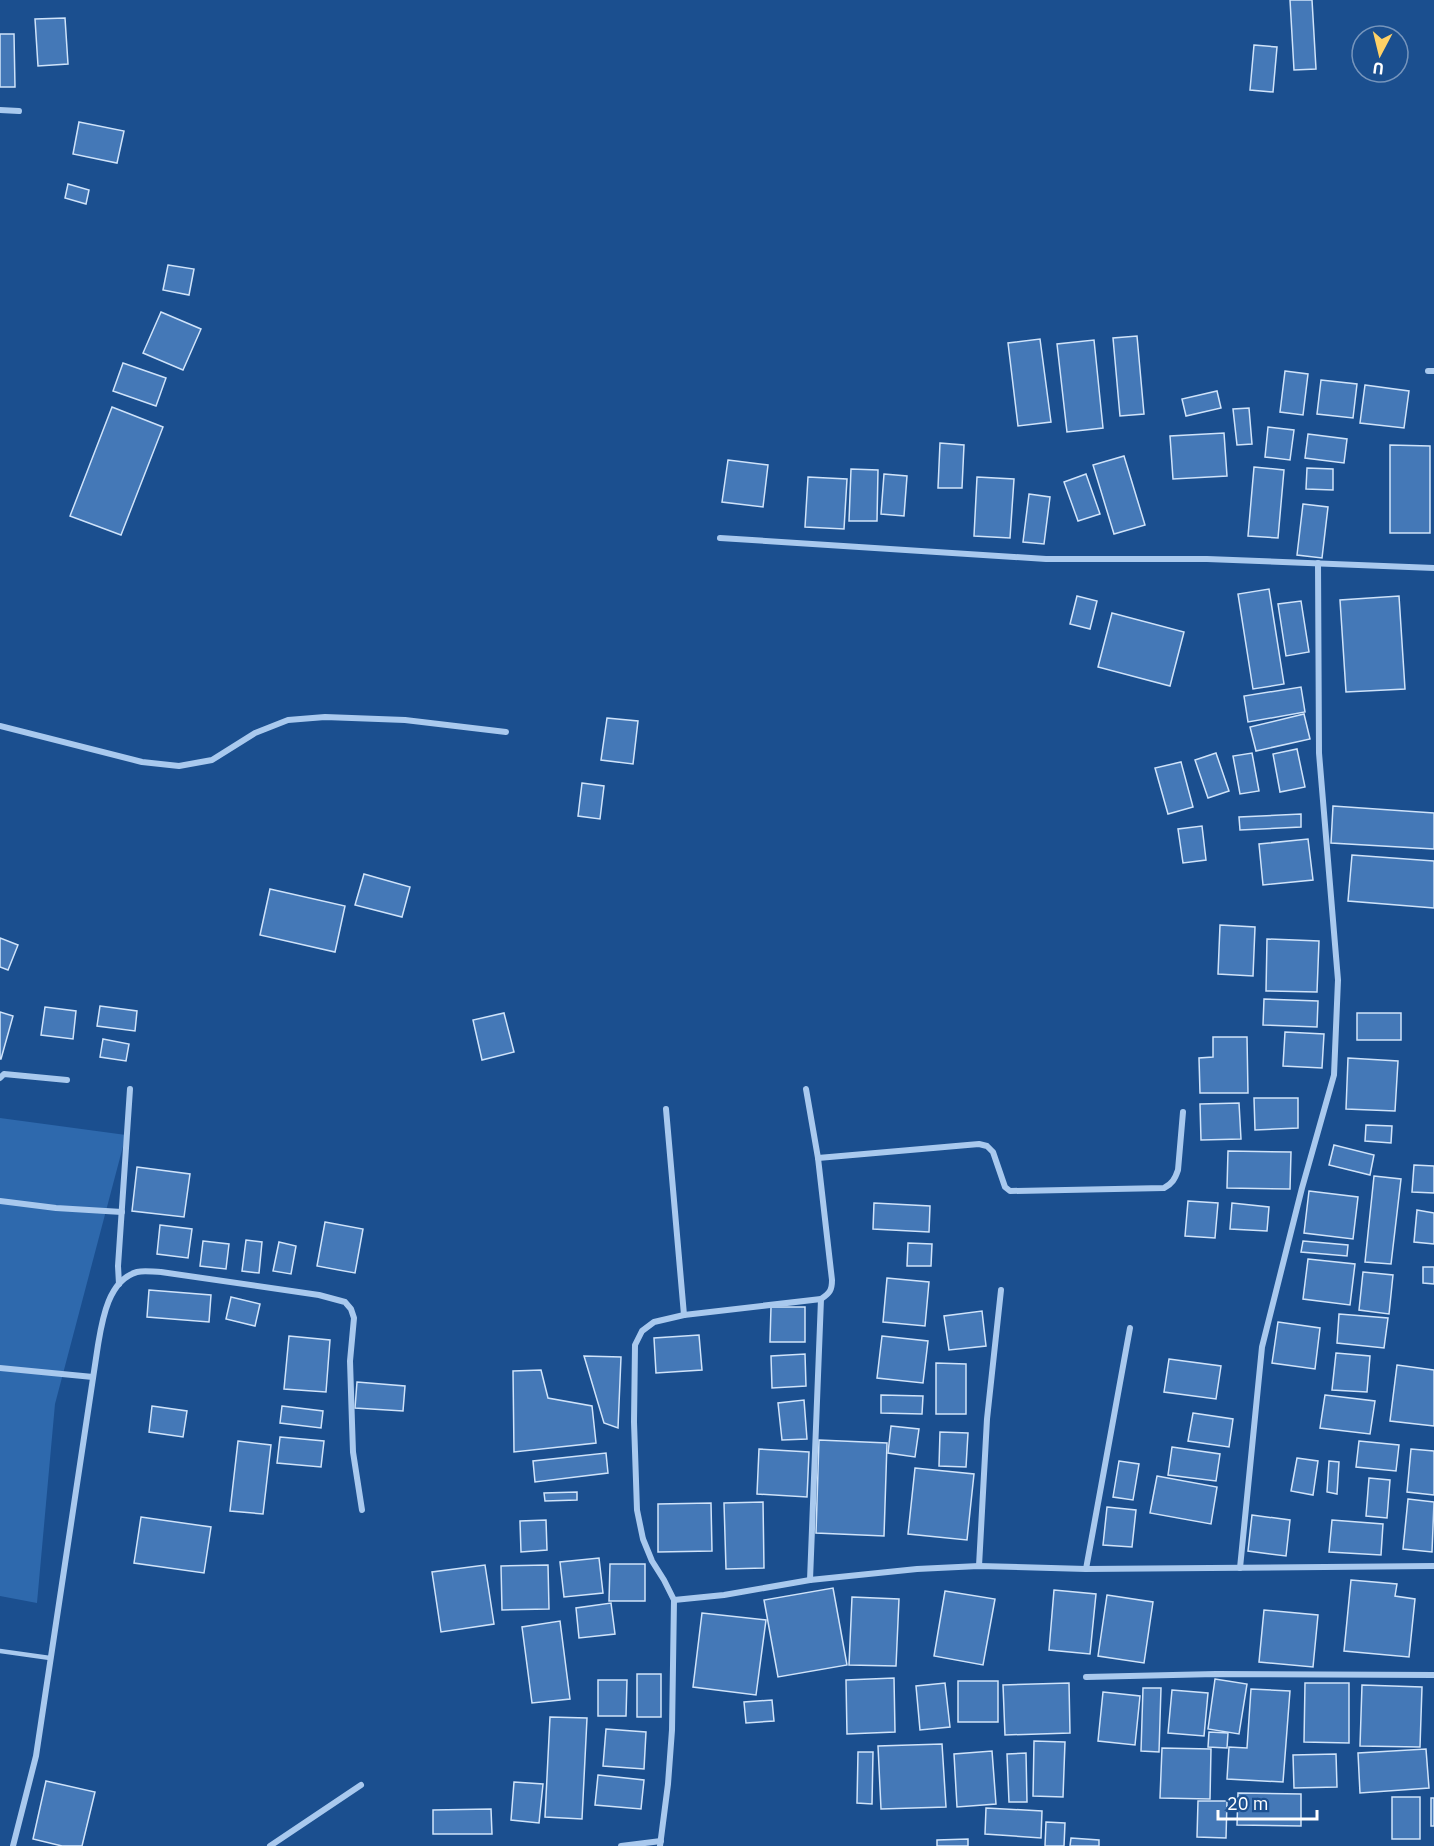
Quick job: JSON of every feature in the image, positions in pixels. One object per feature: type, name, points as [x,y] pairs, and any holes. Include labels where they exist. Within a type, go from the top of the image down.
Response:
[{"type":"street","points":[[0,110],[19,111]]},
{"type":"street","points":[[720,538],[1046,559],[1207,559],[1434,568]]},
{"type":"street","points":[[1240,1568],[1262,1347],[1302,1188],[1334,1075],[1338,980],[1319,753],[1318,562]]},
{"type":"street","points":[[0,726],[142,762],[179,766],[212,760],[255,733],[288,720],[325,717],[405,720],[506,732]]},
{"type":"street","points":[[1,1074],[67,1080]]},
{"type":"street","points":[[119,1284],[130,1089]]},
{"type":"street","points":[[621,1846],[661,1843],[672,1730],[674,1600],[652,1562],[643,1539],[638,1510],[634,1422],[635,1345],[648,1325],[684,1315],[821,1299],[832,1288],[818,1158],[806,1089]]},
{"type":"street","points":[[666,1109],[684,1315]]},
{"type":"street","points":[[818,1158],[979,1144],[987,1146],[993,1152],[1005,1187],[1010,1191],[1164,1188],[1170,1186],[1178,1170],[1183,1112]]},
{"type":"street","points":[[0,1201],[56,1208],[122,1212]]},
{"type":"street","points":[[13,1846],[36,1756],[102,1323],[119,1284],[128,1276],[138,1272],[161,1272],[319,1295],[345,1302],[354,1318],[350,1361],[353,1452],[362,1510]]},
{"type":"street","points":[[979,1566],[987,1419],[1001,1290]]},
{"type":"street","points":[[810,1580],[821,1299]]},
{"type":"street","points":[[1086,1569],[1130,1328]]},
{"type":"street","points":[[0,1368],[93,1377]]},
{"type":"street","points":[[674,1600],[724,1595],[810,1580],[917,1569],[979,1566],[1086,1569],[1434,1566]]},
{"type":"street","points":[[1086,1677],[1228,1674],[1434,1675]]},
{"type":"street","points":[[270,1846],[361,1785]]},
{"type":"lane","points":[[0,1651],[50,1658]]},
{"type":"shaded area","points":[[0,1118],[126,1135],[55,1404],[37,1603],[0,1596]]},
{"type":"building","points":[[1290,0],[1312,0],[1316,69],[1294,70]]},
{"type":"building","points":[[65,18],[68,64],[38,66],[35,19]]},
{"type":"building","points":[[0,34],[14,34],[15,87],[0,87]]},
{"type":"building","points":[[1254,45],[1277,47],[1273,92],[1250,90]]},
{"type":"building","points":[[79,122],[124,131],[117,163],[73,154]]},
{"type":"building","points":[[68,184],[89,190],[86,204],[65,198]]},
{"type":"building","points":[[168,265],[194,269],[189,295],[163,290]]},
{"type":"building","points":[[161,312],[201,329],[183,370],[143,353]]},
{"type":"building","points":[[1137,336],[1144,414],[1120,416],[1113,338]]},
{"type":"building","points":[[1040,339],[1051,422],[1018,426],[1008,343]]},
{"type":"building","points":[[1094,340],[1103,428],[1067,432],[1057,344]]},
{"type":"building","points":[[123,363],[166,378],[156,406],[113,391]]},
{"type":"building","points":[[1285,371],[1308,374],[1303,415],[1280,412]]},
{"type":"building","points":[[1321,380],[1357,384],[1353,418],[1317,414]]},
{"type":"building","points":[[1365,385],[1409,391],[1404,428],[1360,423]]},
{"type":"building","points":[[1217,391],[1221,408],[1186,416],[1182,399]]},
{"type":"building","points":[[112,407],[163,427],[121,535],[70,516]]},
{"type":"building","points":[[1249,408],[1252,444],[1237,445],[1233,409]]},
{"type":"building","points":[[1268,427],[1294,430],[1290,460],[1265,457]]},
{"type":"building","points":[[1224,433],[1227,476],[1173,479],[1170,436]]},
{"type":"building","points":[[1308,434],[1347,439],[1344,463],[1305,458]]},
{"type":"building","points":[[940,443],[964,445],[962,488],[938,488]]},
{"type":"building","points":[[1390,445],[1430,446],[1430,533],[1390,533]]},
{"type":"building","points":[[1124,456],[1145,525],[1114,534],[1093,465]]},
{"type":"building","points":[[728,460],[768,465],[763,507],[722,502]]},
{"type":"building","points":[[1254,467],[1284,470],[1278,538],[1248,536]]},
{"type":"building","points":[[1307,468],[1333,469],[1333,490],[1306,489]]},
{"type":"building","points":[[851,469],[878,470],[877,521],[849,521]]},
{"type":"building","points":[[884,474],[907,476],[904,516],[881,514]]},
{"type":"building","points":[[1086,474],[1100,514],[1078,521],[1064,482]]},
{"type":"building","points":[[808,477],[847,479],[844,529],[805,527]]},
{"type":"building","points":[[977,477],[1014,479],[1010,538],[974,536]]},
{"type":"building","points":[[1029,494],[1050,497],[1044,544],[1023,542]]},
{"type":"building","points":[[1303,504],[1328,507],[1322,558],[1297,555]]},
{"type":"building","points":[[1269,589],[1284,684],[1253,689],[1238,594]]},
{"type":"building","points":[[1077,596],[1097,601],[1090,629],[1070,624]]},
{"type":"building","points":[[1399,596],[1405,689],[1346,692],[1340,600]]},
{"type":"building","points":[[1301,601],[1309,652],[1286,656],[1278,604]]},
{"type":"building","points":[[1112,613],[1184,632],[1170,686],[1098,667]]},
{"type":"building","points":[[1301,687],[1305,712],[1248,722],[1244,696]]},
{"type":"building","points":[[1304,714],[1310,739],[1256,751],[1250,727]]},
{"type":"building","points":[[607,718],[638,721],[633,764],[601,760]]},
{"type":"building","points":[[1297,749],[1305,787],[1280,792],[1273,754]]},
{"type":"building","points":[[1216,753],[1229,791],[1208,798],[1195,760]]},
{"type":"building","points":[[1252,753],[1259,791],[1240,794],[1233,756]]},
{"type":"building","points":[[1181,762],[1193,807],[1168,814],[1155,768]]},
{"type":"building","points":[[582,783],[604,786],[600,819],[578,816]]},
{"type":"building","points":[[1333,806],[1434,813],[1434,849],[1331,843]]},
{"type":"building","points":[[1301,814],[1301,827],[1240,830],[1239,817]]},
{"type":"building","points":[[1202,826],[1206,860],[1183,863],[1178,829]]},
{"type":"building","points":[[1308,839],[1313,880],[1263,885],[1259,844]]},
{"type":"building","points":[[1352,855],[1434,861],[1434,908],[1348,901]]},
{"type":"building","points":[[364,874],[410,887],[402,917],[355,905]]},
{"type":"building","points":[[270,889],[345,906],[335,952],[260,935]]},
{"type":"building","points":[[1220,925],[1255,927],[1253,976],[1218,974]]},
{"type":"building","points":[[0,938],[18,945],[8,970],[0,967]]},
{"type":"building","points":[[1267,939],[1319,941],[1317,992],[1266,991]]},
{"type":"building","points":[[1264,999],[1318,1001],[1317,1027],[1263,1025]]},
{"type":"building","points":[[100,1006],[137,1011],[135,1031],[97,1026]]},
{"type":"building","points":[[45,1007],[76,1011],[73,1039],[41,1035]]},
{"type":"building","points":[[0,1012],[13,1016],[1,1059],[0,1059]]},
{"type":"building","points":[[504,1013],[514,1052],[482,1060],[473,1020]]},
{"type":"building","points":[[1357,1013],[1401,1013],[1401,1040],[1357,1040]]},
{"type":"building","points":[[1285,1032],[1324,1034],[1322,1068],[1283,1066]]},
{"type":"building","points":[[1213,1037],[1247,1037],[1248,1093],[1200,1093],[1199,1058],[1213,1057]]},
{"type":"building","points":[[103,1039],[129,1044],[126,1061],[100,1057]]},
{"type":"building","points":[[1348,1058],[1398,1061],[1395,1111],[1346,1109]]},
{"type":"building","points":[[1254,1098],[1298,1098],[1298,1128],[1255,1130]]},
{"type":"building","points":[[1239,1103],[1241,1139],[1201,1140],[1200,1104]]},
{"type":"building","points":[[1366,1125],[1392,1126],[1391,1143],[1365,1141]]},
{"type":"building","points":[[1334,1145],[1374,1155],[1370,1175],[1329,1165]]},
{"type":"building","points":[[1228,1151],[1291,1152],[1290,1189],[1227,1188]]},
{"type":"building","points":[[1414,1165],[1434,1166],[1434,1193],[1412,1192]]},
{"type":"building","points":[[137,1167],[190,1174],[184,1217],[132,1211]]},
{"type":"building","points":[[1374,1176],[1401,1179],[1391,1264],[1365,1262]]},
{"type":"building","points":[[1309,1191],[1358,1197],[1353,1239],[1304,1233]]},
{"type":"building","points":[[1188,1201],[1218,1203],[1215,1238],[1185,1236]]},
{"type":"building","points":[[874,1203],[930,1206],[929,1232],[873,1229]]},
{"type":"building","points":[[1232,1203],[1269,1207],[1267,1231],[1230,1229]]},
{"type":"building","points":[[1417,1210],[1434,1213],[1434,1244],[1414,1242]]},
{"type":"building","points":[[325,1222],[363,1229],[355,1273],[317,1266]]},
{"type":"building","points":[[160,1225],[192,1229],[188,1258],[157,1254]]},
{"type":"building","points":[[246,1240],[262,1242],[259,1273],[242,1271]]},
{"type":"building","points":[[203,1241],[229,1244],[226,1269],[200,1266]]},
{"type":"building","points":[[1303,1241],[1348,1245],[1347,1256],[1301,1252]]},
{"type":"building","points":[[279,1242],[296,1246],[291,1274],[273,1271]]},
{"type":"building","points":[[908,1243],[932,1244],[931,1266],[907,1266]]},
{"type":"building","points":[[1308,1259],[1355,1264],[1350,1305],[1303,1299]]},
{"type":"building","points":[[1423,1267],[1434,1267],[1434,1284],[1423,1283]]},
{"type":"building","points":[[1363,1272],[1393,1275],[1389,1314],[1359,1310]]},
{"type":"building","points":[[887,1278],[929,1282],[925,1326],[883,1322]]},
{"type":"building","points":[[149,1290],[211,1295],[209,1322],[147,1317]]},
{"type":"building","points":[[231,1297],[260,1304],[255,1326],[226,1319]]},
{"type":"building","points":[[771,1307],[805,1307],[805,1342],[770,1342]]},
{"type":"building","points":[[982,1311],[986,1346],[949,1350],[944,1316]]},
{"type":"building","points":[[1339,1314],[1388,1318],[1384,1348],[1337,1343]]},
{"type":"building","points":[[1278,1322],[1320,1328],[1315,1369],[1272,1363]]},
{"type":"building","points":[[699,1335],[702,1370],[656,1373],[654,1338]]},
{"type":"building","points":[[289,1336],[330,1340],[326,1392],[284,1389]]},
{"type":"building","points":[[882,1336],[928,1341],[923,1383],[877,1378]]},
{"type":"building","points":[[1336,1353],[1370,1356],[1367,1392],[1332,1390]]},
{"type":"building","points":[[805,1354],[806,1386],[772,1388],[771,1356]]},
{"type":"building","points":[[584,1356],[621,1357],[618,1428],[604,1423]]},
{"type":"building","points":[[1169,1359],[1221,1366],[1216,1399],[1164,1392]]},
{"type":"building","points":[[936,1363],[966,1364],[966,1414],[936,1414]]},
{"type":"building","points":[[1397,1365],[1434,1370],[1434,1426],[1390,1421]]},
{"type":"building","points":[[541,1370],[548,1398],[592,1406],[596,1443],[514,1452],[513,1371]]},
{"type":"building","points":[[357,1382],[405,1386],[403,1411],[355,1408]]},
{"type":"building","points":[[881,1395],[923,1396],[922,1414],[881,1413]]},
{"type":"building","points":[[1325,1395],[1375,1401],[1370,1434],[1320,1428]]},
{"type":"building","points":[[804,1400],[807,1439],[782,1440],[778,1403]]},
{"type":"building","points":[[152,1406],[187,1411],[183,1437],[149,1432]]},
{"type":"building","points":[[282,1406],[323,1411],[321,1428],[280,1423]]},
{"type":"building","points":[[1193,1413],[1233,1419],[1229,1447],[1188,1441]]},
{"type":"building","points":[[891,1426],[919,1429],[915,1457],[888,1453]]},
{"type":"building","points":[[940,1432],[968,1433],[966,1467],[939,1466]]},
{"type":"building","points":[[280,1437],[324,1441],[321,1467],[277,1463]]},
{"type":"building","points":[[819,1440],[887,1443],[884,1536],[816,1533]]},
{"type":"building","points":[[238,1441],[271,1445],[263,1514],[230,1511]]},
{"type":"building","points":[[1359,1441],[1399,1445],[1396,1471],[1356,1467]]},
{"type":"building","points":[[1172,1447],[1220,1454],[1216,1481],[1168,1475]]},
{"type":"building","points":[[759,1449],[809,1452],[807,1497],[757,1494]]},
{"type":"building","points":[[1411,1449],[1434,1451],[1434,1495],[1407,1492]]},
{"type":"building","points":[[606,1453],[608,1473],[535,1482],[533,1461]]},
{"type":"building","points":[[1297,1458],[1318,1461],[1313,1495],[1291,1491]]},
{"type":"building","points":[[1119,1461],[1139,1464],[1133,1500],[1113,1497]]},
{"type":"building","points":[[1329,1461],[1339,1462],[1337,1494],[1327,1492]]},
{"type":"building","points":[[915,1468],[974,1474],[967,1540],[908,1534]]},
{"type":"building","points":[[1157,1476],[1217,1487],[1211,1524],[1150,1513]]},
{"type":"building","points":[[1369,1478],[1390,1480],[1387,1518],[1366,1516]]},
{"type":"building","points":[[577,1492],[577,1500],[545,1501],[544,1493]]},
{"type":"building","points":[[1408,1499],[1434,1502],[1432,1552],[1403,1549]]},
{"type":"building","points":[[763,1502],[764,1568],[726,1569],[724,1503]]},
{"type":"building","points":[[711,1503],[712,1551],[658,1552],[658,1504]]},
{"type":"building","points":[[1107,1507],[1136,1510],[1132,1547],[1103,1545]]},
{"type":"building","points":[[1252,1515],[1290,1520],[1286,1556],[1248,1551]]},
{"type":"building","points":[[141,1517],[211,1527],[204,1573],[134,1563]]},
{"type":"building","points":[[546,1520],[547,1550],[521,1552],[520,1521]]},
{"type":"building","points":[[1332,1520],[1383,1524],[1381,1555],[1329,1552]]},
{"type":"building","points":[[599,1558],[603,1593],[564,1597],[560,1562]]},
{"type":"building","points":[[610,1564],[645,1564],[645,1601],[609,1601]]},
{"type":"building","points":[[485,1565],[494,1624],[441,1632],[432,1572]]},
{"type":"building","points":[[548,1565],[549,1609],[502,1610],[501,1566]]},
{"type":"building","points":[[1351,1580],[1397,1584],[1395,1596],[1415,1599],[1409,1657],[1344,1651]]},
{"type":"building","points":[[833,1588],[847,1665],[778,1677],[764,1600]]},
{"type":"building","points":[[1054,1590],[1096,1594],[1090,1654],[1049,1650]]},
{"type":"building","points":[[945,1591],[995,1599],[983,1665],[934,1656]]},
{"type":"building","points":[[1107,1595],[1153,1602],[1144,1663],[1098,1656]]},
{"type":"building","points":[[852,1597],[899,1599],[896,1666],[849,1665]]},
{"type":"building","points":[[611,1603],[615,1634],[579,1638],[576,1608]]},
{"type":"building","points":[[1264,1610],[1318,1615],[1313,1667],[1259,1662]]},
{"type":"building","points":[[702,1613],[766,1620],[756,1695],[693,1687]]},
{"type":"building","points":[[560,1621],[570,1699],[532,1703],[522,1627]]},
{"type":"building","points":[[637,1674],[661,1674],[661,1717],[637,1717]]},
{"type":"building","points":[[894,1678],[895,1732],[847,1734],[846,1680]]},
{"type":"building","points":[[1215,1679],[1247,1684],[1239,1734],[1208,1729]]},
{"type":"building","points":[[598,1680],[627,1680],[626,1716],[598,1716]]},
{"type":"building","points":[[958,1681],[998,1681],[998,1722],[958,1722]]},
{"type":"building","points":[[945,1683],[950,1727],[920,1730],[916,1686]]},
{"type":"building","points":[[1069,1683],[1070,1733],[1005,1735],[1003,1685]]},
{"type":"building","points":[[1305,1683],[1349,1683],[1349,1743],[1304,1742]]},
{"type":"building","points":[[1362,1685],[1422,1687],[1420,1747],[1360,1746]]},
{"type":"building","points":[[1143,1688],[1161,1688],[1159,1752],[1141,1751]]},
{"type":"building","points":[[1251,1689],[1290,1691],[1283,1782],[1227,1779],[1229,1747],[1247,1748]]},
{"type":"building","points":[[1172,1690],[1208,1693],[1204,1736],[1168,1733]]},
{"type":"building","points":[[1103,1692],[1140,1696],[1135,1745],[1098,1741]]},
{"type":"building","points":[[772,1700],[774,1721],[746,1723],[744,1702]]},
{"type":"building","points":[[550,1717],[587,1718],[582,1819],[545,1817]]},
{"type":"building","points":[[606,1729],[646,1732],[644,1769],[603,1766]]},
{"type":"building","points":[[1209,1732],[1228,1733],[1227,1748],[1208,1747]]},
{"type":"building","points":[[1034,1741],[1065,1742],[1063,1797],[1033,1796]]},
{"type":"building","points":[[942,1744],[946,1807],[881,1809],[878,1746]]},
{"type":"building","points":[[1162,1748],[1211,1749],[1210,1799],[1160,1798]]},
{"type":"building","points":[[1426,1749],[1429,1788],[1360,1793],[1358,1753]]},
{"type":"building","points":[[992,1751],[996,1804],[957,1807],[954,1754]]},
{"type":"building","points":[[858,1752],[873,1752],[872,1804],[857,1803]]},
{"type":"building","points":[[1026,1753],[1027,1802],[1009,1802],[1007,1754]]},
{"type":"building","points":[[1336,1754],[1337,1787],[1294,1788],[1293,1755]]},
{"type":"building","points":[[598,1775],[644,1780],[641,1809],[595,1805]]},
{"type":"building","points":[[46,1781],[95,1792],[82,1846],[62,1846],[33,1839]]},
{"type":"building","points":[[514,1782],[543,1784],[539,1823],[511,1820]]},
{"type":"building","points":[[1238,1793],[1301,1794],[1301,1826],[1237,1825]]},
{"type":"building","points":[[1392,1797],[1420,1797],[1420,1839],[1392,1839]]},
{"type":"building","points":[[1431,1798],[1434,1798],[1434,1826],[1431,1826]]},
{"type":"building","points":[[1198,1801],[1227,1801],[1226,1838],[1197,1837]]},
{"type":"building","points":[[986,1808],[1042,1811],[1041,1838],[985,1834]]},
{"type":"building","points":[[491,1809],[492,1834],[433,1834],[433,1810]]},
{"type":"building","points":[[1046,1822],[1065,1823],[1064,1846],[1045,1846]]},
{"type":"building","points":[[1071,1838],[1099,1840],[1099,1846],[1070,1846]]},
{"type":"building","points":[[968,1839],[968,1846],[937,1846],[937,1840]]}]
